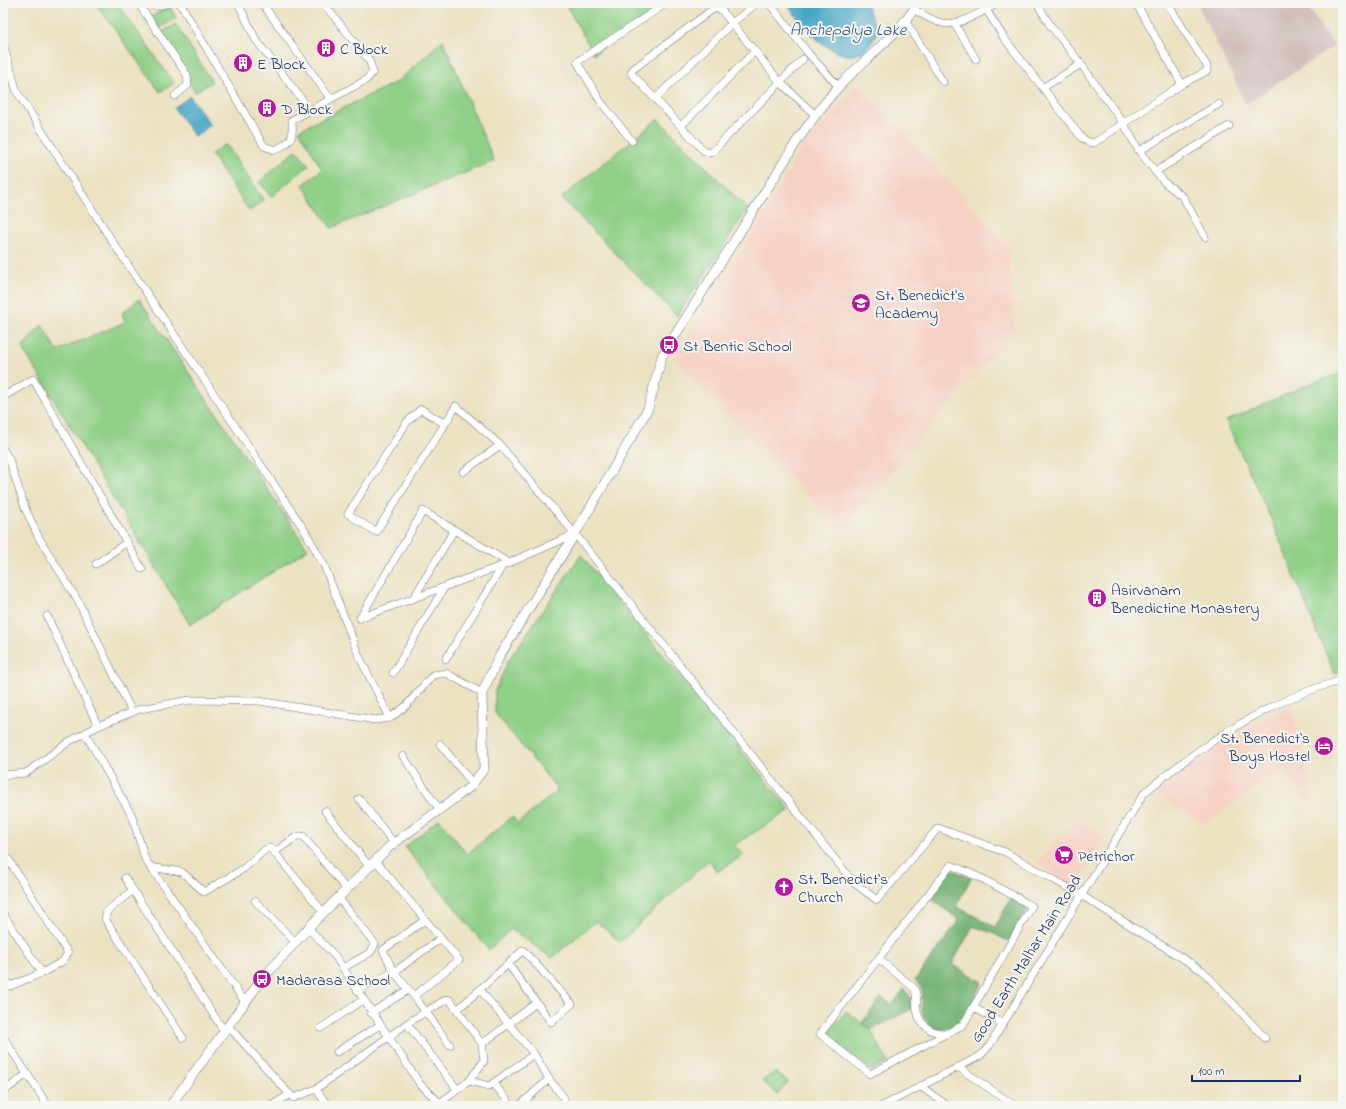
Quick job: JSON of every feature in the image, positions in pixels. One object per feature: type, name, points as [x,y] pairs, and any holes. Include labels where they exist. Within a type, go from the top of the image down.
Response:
[{"type":"street","points":[[138,3],[187,75],[188,85],[175,96]]},
{"type":"street","points":[[150,3],[156,6],[168,3]]},
{"type":"street","points":[[180,3],[264,146],[275,150],[288,143],[293,136],[292,120],[330,98],[366,80],[373,72],[368,60],[323,3]]},
{"type":"street","points":[[238,3],[256,40],[310,110]]},
{"type":"street","points":[[262,3],[330,98]]},
{"type":"street","points":[[632,141],[601,102],[577,62],[667,3]]},
{"type":"street","points":[[655,99],[731,24],[757,3]]},
{"type":"street","points":[[769,3],[808,53],[839,87]]},
{"type":"street","points":[[982,3],[1004,38],[1044,87],[1081,137],[1088,142],[1094,143],[1182,84],[1205,73],[1208,68],[1168,3]]},
{"type":"street","points":[[170,1106],[262,979],[308,928],[372,863],[394,843],[473,784],[484,769],[482,694],[500,655],[575,534],[648,409],[662,356],[797,141],[815,115],[839,87],[905,20],[915,6],[942,23],[954,23],[986,10],[998,3]]},
{"type":"street","points":[[1037,3],[1050,25],[1081,64],[1124,124],[1139,151],[1164,182],[1183,197],[1205,237]]},
{"type":"street","points":[[1136,3],[1182,84]]},
{"type":"street","points":[[803,60],[780,82],[711,153],[704,151],[632,74],[632,70],[713,9],[718,8],[780,82],[815,115]]},
{"type":"street","points":[[905,20],[943,82]]},
{"type":"street","points":[[954,23],[976,59]]},
{"type":"street","points":[[3,44],[17,92],[111,239],[305,532],[320,558],[359,656],[390,718]]},
{"type":"street","points":[[681,126],[755,51]]},
{"type":"street","points":[[1044,87],[1081,64]]},
{"type":"street","points":[[1139,151],[1219,104]]},
{"type":"street","points":[[1155,172],[1229,126]]},
{"type":"street","points":[[3,397],[33,379],[142,569]]},
{"type":"street","points":[[445,424],[420,409],[407,422],[348,514],[376,532],[445,424],[456,406],[500,445],[575,534],[854,883],[877,900],[938,828],[1005,852],[1081,895],[1203,971],[1265,1038]]},
{"type":"street","points":[[463,472],[500,445]]},
{"type":"street","points":[[3,450],[9,459],[25,508],[40,538],[78,602],[132,712]]},
{"type":"street","points":[[506,564],[423,511],[360,618],[506,564],[575,534]]},
{"type":"street","points":[[413,599],[454,530]]},
{"type":"street","points":[[96,564],[127,542]]},
{"type":"street","points":[[446,659],[506,564]]},
{"type":"street","points":[[394,673],[444,588]]},
{"type":"street","points":[[47,616],[98,726]]},
{"type":"street","points":[[3,781],[6,774],[26,773],[70,741],[98,726],[140,709],[190,700],[259,701],[375,720],[390,718],[406,706],[433,675],[446,673],[482,694]]},
{"type":"street","name":"Good Earth Malhar Main Road","points":[[882,1106],[980,1056],[990,1045],[1144,793],[1165,775],[1207,745],[1253,716],[1290,697],[1318,686],[1343,680]]},
{"type":"street","points":[[85,733],[132,816],[144,857],[245,1002]]},
{"type":"street","points":[[440,744],[473,784]]},
{"type":"street","points":[[403,756],[440,809]]},
{"type":"street","points":[[359,799],[394,843]]},
{"type":"street","points":[[325,811],[425,920],[459,960],[414,996]]},
{"type":"street","points":[[274,852],[297,836],[303,836],[346,889]]},
{"type":"street","points":[[150,867],[182,872],[204,892],[243,869],[266,849],[271,848],[323,912]]},
{"type":"street","points":[[3,851],[68,953],[63,961],[42,973],[10,986],[3,977]]},
{"type":"street","points":[[950,866],[983,879],[1032,906],[963,1025],[870,1074],[820,1034],[879,959],[950,866]]},
{"type":"street","points":[[125,878],[226,1028],[293,1098],[316,1089],[388,1037],[447,999],[450,1000],[482,1044],[484,1061],[469,1081],[457,1089],[440,1105],[420,1084],[388,1037],[380,1025],[371,1013],[335,956],[308,928]]},
{"type":"street","points":[[133,890],[108,911],[106,919],[183,1038]]},
{"type":"street","points":[[338,897],[375,944],[371,952],[343,968]]},
{"type":"street","points":[[255,902],[295,942]]},
{"type":"street","points":[[3,914],[42,973]]},
{"type":"street","points":[[425,920],[383,950],[394,972],[450,1044]]},
{"type":"street","points":[[357,990],[394,972],[440,939]]},
{"type":"street","points":[[457,1010],[523,950],[572,1004],[550,1022],[508,964]]},
{"type":"street","points":[[879,959],[914,988],[917,995],[918,1013],[926,1027],[939,1033],[948,1033]]},
{"type":"street","points":[[371,1013],[408,990]]},
{"type":"street","points":[[480,990],[534,1054],[549,1079],[564,1099],[558,1106]]},
{"type":"street","points":[[321,1028],[364,1000]]},
{"type":"street","points":[[482,1044],[536,1003]]},
{"type":"street","points":[[973,1007],[1003,1024]]},
{"type":"street","points":[[407,1024],[457,1089]]},
{"type":"street","points":[[337,1052],[380,1025]]},
{"type":"street","points":[[3,1037],[6,1047],[27,1074],[48,1106]]},
{"type":"street","points":[[469,1081],[488,1087],[534,1054]]},
{"type":"street","points":[[958,1067],[1015,1106]]},
{"type":"street","points":[[3,1092],[27,1074]]},
{"type":"street","points":[[519,1106],[549,1079]]},
{"type":"street","points":[[494,1084],[512,1106]]},
{"type":"street","points":[[920,1086],[948,1106]]},
{"type":"street","points":[[316,1089],[328,1106]]},
{"type":"street","points":[[271,1106],[290,1094]]},
{"type":"shaded area","points":[[1197,3],[1305,3],[1334,46],[1246,104]]},
{"type":"shaded area","name":"St. Benedict's Academy","points":[[859,84],[1008,246],[1015,329],[841,531],[673,358],[751,237],[802,147]]},
{"type":"shaded area","points":[[1291,702],[1313,800],[1307,802],[1283,769],[1209,820],[1207,824],[1153,794],[1212,750]]},
{"type":"shaded area","points":[[1077,819],[1105,838],[1075,887],[1036,863]]},
{"type":"green space","points":[[100,3],[117,3],[174,83],[160,92],[97,5]]},
{"type":"green space","points":[[565,3],[667,3],[594,54]]},
{"type":"green space","points":[[169,6],[176,18],[159,29],[151,17]]},
{"type":"green space","points":[[176,24],[212,82],[195,92],[159,34]]},
{"type":"green space","points":[[443,40],[494,161],[331,228],[303,185],[322,169],[299,130],[398,81]]},
{"type":"green space","points":[[658,119],[748,209],[677,316],[561,198]]},
{"type":"green space","points":[[226,144],[264,201],[249,211],[211,154]]},
{"type":"green space","points":[[296,150],[309,165],[271,197],[259,182]]},
{"type":"green space","points":[[139,299],[308,549],[190,625],[22,347],[42,325],[57,351],[125,322],[122,313]]},
{"type":"green space","points":[[1343,373],[1343,672],[1334,674],[1273,523],[1226,421],[1309,384]]},
{"type":"green space","points":[[581,555],[790,810],[734,845],[744,855],[717,872],[709,860],[620,942],[596,921],[552,958],[511,929],[489,950],[405,847],[439,819],[467,854],[512,817],[518,823],[558,790],[495,713],[495,691],[508,661]]},
{"type":"green space","points":[[951,869],[971,878],[956,906],[995,927],[1011,898],[1028,908],[1010,942],[973,926],[952,964],[982,982],[964,1015],[952,1027],[944,1029],[935,1028],[925,1019],[922,1010],[921,989],[915,980],[959,920],[929,897]]},
{"type":"green space","points":[[904,989],[910,997],[912,1009],[871,1030],[862,1023],[881,997],[892,1005]]},
{"type":"green space","points":[[846,1011],[871,1030],[888,1062],[871,1071],[827,1035]]},
{"type":"green space","points":[[775,1072],[788,1082],[778,1094],[762,1081]]},
{"type":"water","name":"Anchepalya Lake","points":[[787,3],[865,3],[878,30],[869,46],[857,54],[845,55],[831,50],[818,40],[795,15]]},
{"type":"water","points":[[190,96],[211,125],[195,137],[174,108]]},
{"type":"place","name":"C Block","points":[[326,48]]},
{"type":"place","name":"E Block","points":[[243,63]]},
{"type":"place","name":"D Block","points":[[267,108]]},
{"type":"place","name":"St. Benedict's Academy","points":[[861,303]]},
{"type":"place","name":"St Bentic School","points":[[669,345]]},
{"type":"place","name":"Asirvanam Benedictine Monastery","points":[[1097,598]]},
{"type":"place","name":"St. Benedict's Boys Hostel","points":[[1324,746]]},
{"type":"place","name":"Petrichor","points":[[1064,855]]},
{"type":"place","name":"St. Benedict's Church","points":[[784,887]]},
{"type":"place","name":"Madarasa School","points":[[262,979]]}]
